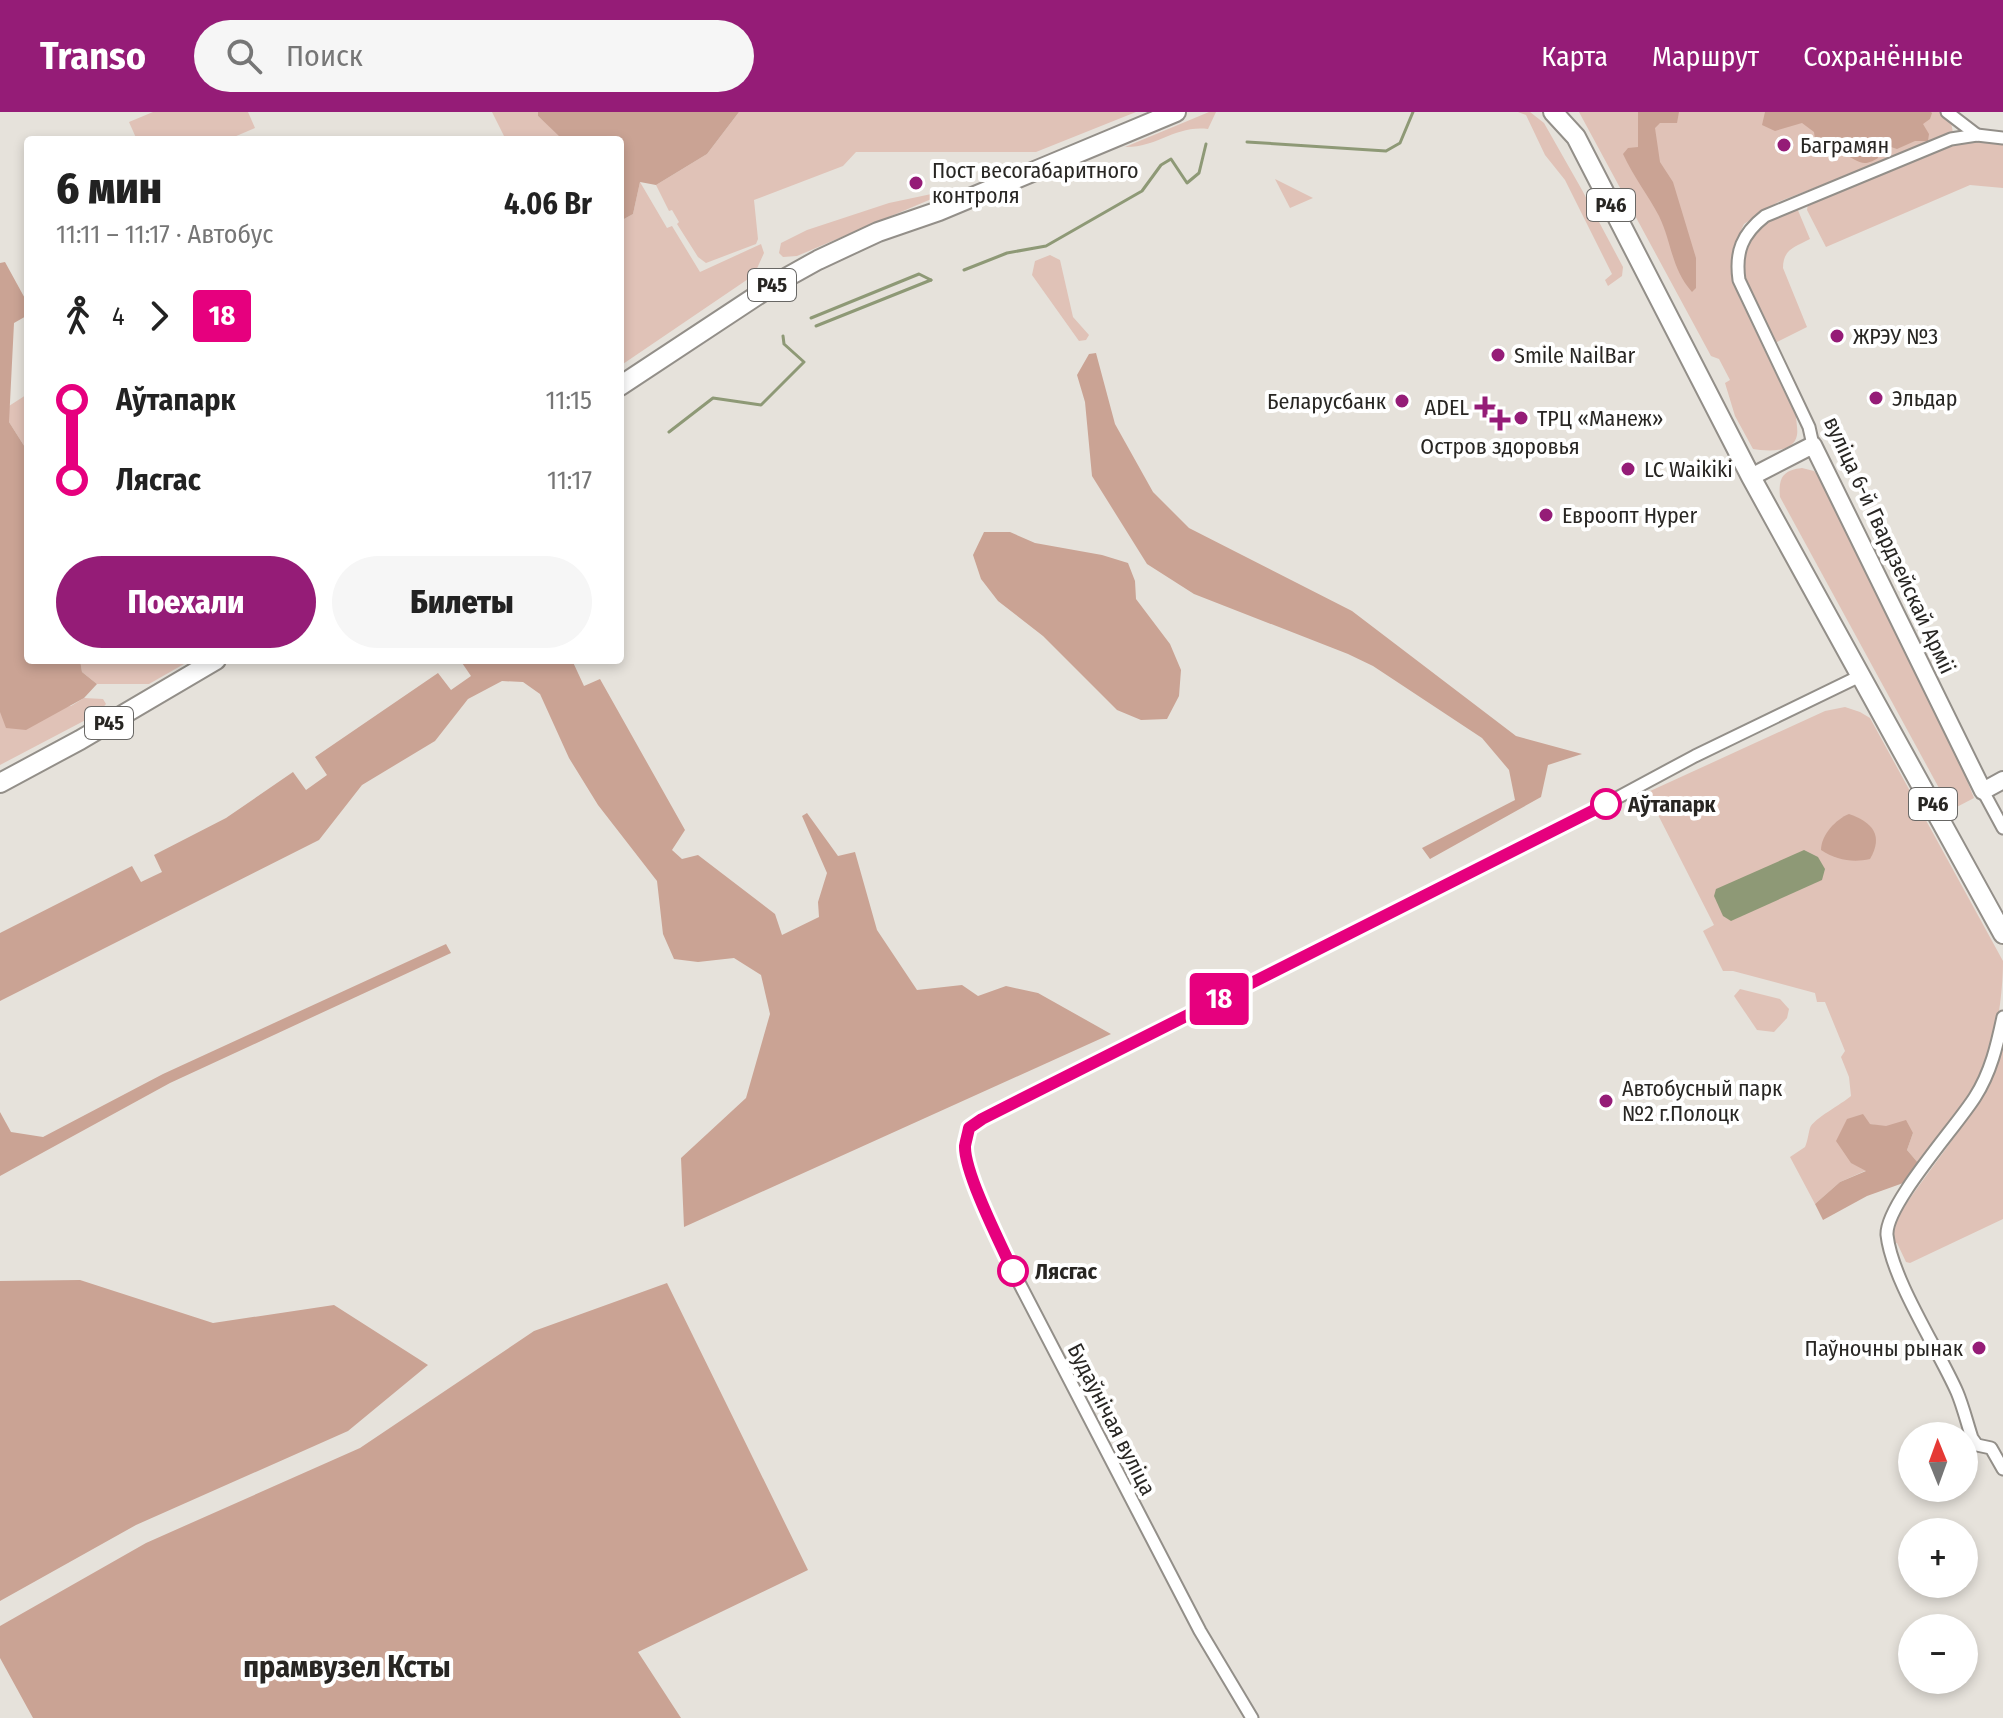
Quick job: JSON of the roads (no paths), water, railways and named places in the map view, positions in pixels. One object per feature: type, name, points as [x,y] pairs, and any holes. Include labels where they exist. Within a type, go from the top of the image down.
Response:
[{"type":"main road","name":"Р45","points":[[624,383],[773,285],[818,260],[878,232],[952,205],[1176,112]]},
{"type":"main road","name":"Р46","points":[[1553,112],[1576,137]]},
{"type":"main road","name":"Р46","points":[[1570,112],[1576,137],[1751,477],[2003,934]]},
{"type":"main road","name":"Р45","points":[[0,783],[107,725],[209,664]]},
{"type":"street","points":[[1947,112],[1977,135],[2003,138]]},
{"type":"street","name":"вуліца 6-й Гвардзейскай Арміі","points":[[1977,135],[1951,139],[1765,216],[1744,235],[1737,264],[1739,280],[1809,427],[1813,445],[2003,828]]},
{"type":"street","points":[[1751,477],[1813,445]]},
{"type":"street","name":"Будаўнічая вуліца","points":[[1252,1718],[1200,1631],[1013,1271],[987,1215],[969,1164],[965,1148],[969,1128],[1695,756],[1862,675]]},
{"type":"street","points":[[1983,791],[2003,780]]},
{"type":"street","points":[[2003,1017],[1991,1068],[1975,1097],[1910,1186],[1887,1231],[1899,1273],[1958,1393],[1972,1438],[1977,1445],[1991,1448],[2003,1469]]},
{"type":"waterway","points":[[1247,142],[1386,151],[1400,143],[1413,112]]},
{"type":"waterway","points":[[964,270],[1007,253],[1046,246],[1142,191],[1161,165],[1171,159],[1187,183],[1199,173],[1206,144]]},
{"type":"waterway","points":[[811,318],[919,274],[931,280]]},
{"type":"waterway","points":[[816,326],[931,280]]},
{"type":"waterway","points":[[669,432],[713,398],[761,405],[804,362],[784,344],[783,336]]},
{"type":"place","name":"Баграмян","points":[[1784,145]]},
{"type":"place","name":"Пост весогабаритного контроля","points":[[916,183]]},
{"type":"place","name":"ЖРЭУ №3","points":[[1837,336]]},
{"type":"place","name":"Smile NailBar","points":[[1498,355]]},
{"type":"place","name":"Эльдар","points":[[1876,398]]},
{"type":"place","name":"Беларусбанк","points":[[1402,401]]},
{"type":"place","name":"ADEL","points":[[1485,407]]},
{"type":"place","name":"ТРЦ «Манеж»","points":[[1521,418]]},
{"type":"place","name":"Остров здоровья","points":[[1500,420]]},
{"type":"place","name":"LC Waikiki","points":[[1628,469]]},
{"type":"place","name":"Евроопт Hyper","points":[[1546,515]]},
{"type":"place","name":"Аўтапарк","points":[[1606,804]]},
{"type":"place","name":"Автобусный парк №2 г.Полоцк","points":[[1606,1101]]},
{"type":"place","name":"Лясгас","points":[[1013,1271]]},
{"type":"place","name":"Паўночны рынак","points":[[1979,1348]]},
{"type":"district","name":"прамвузел Ксты","points":[[347,1667]]}]
